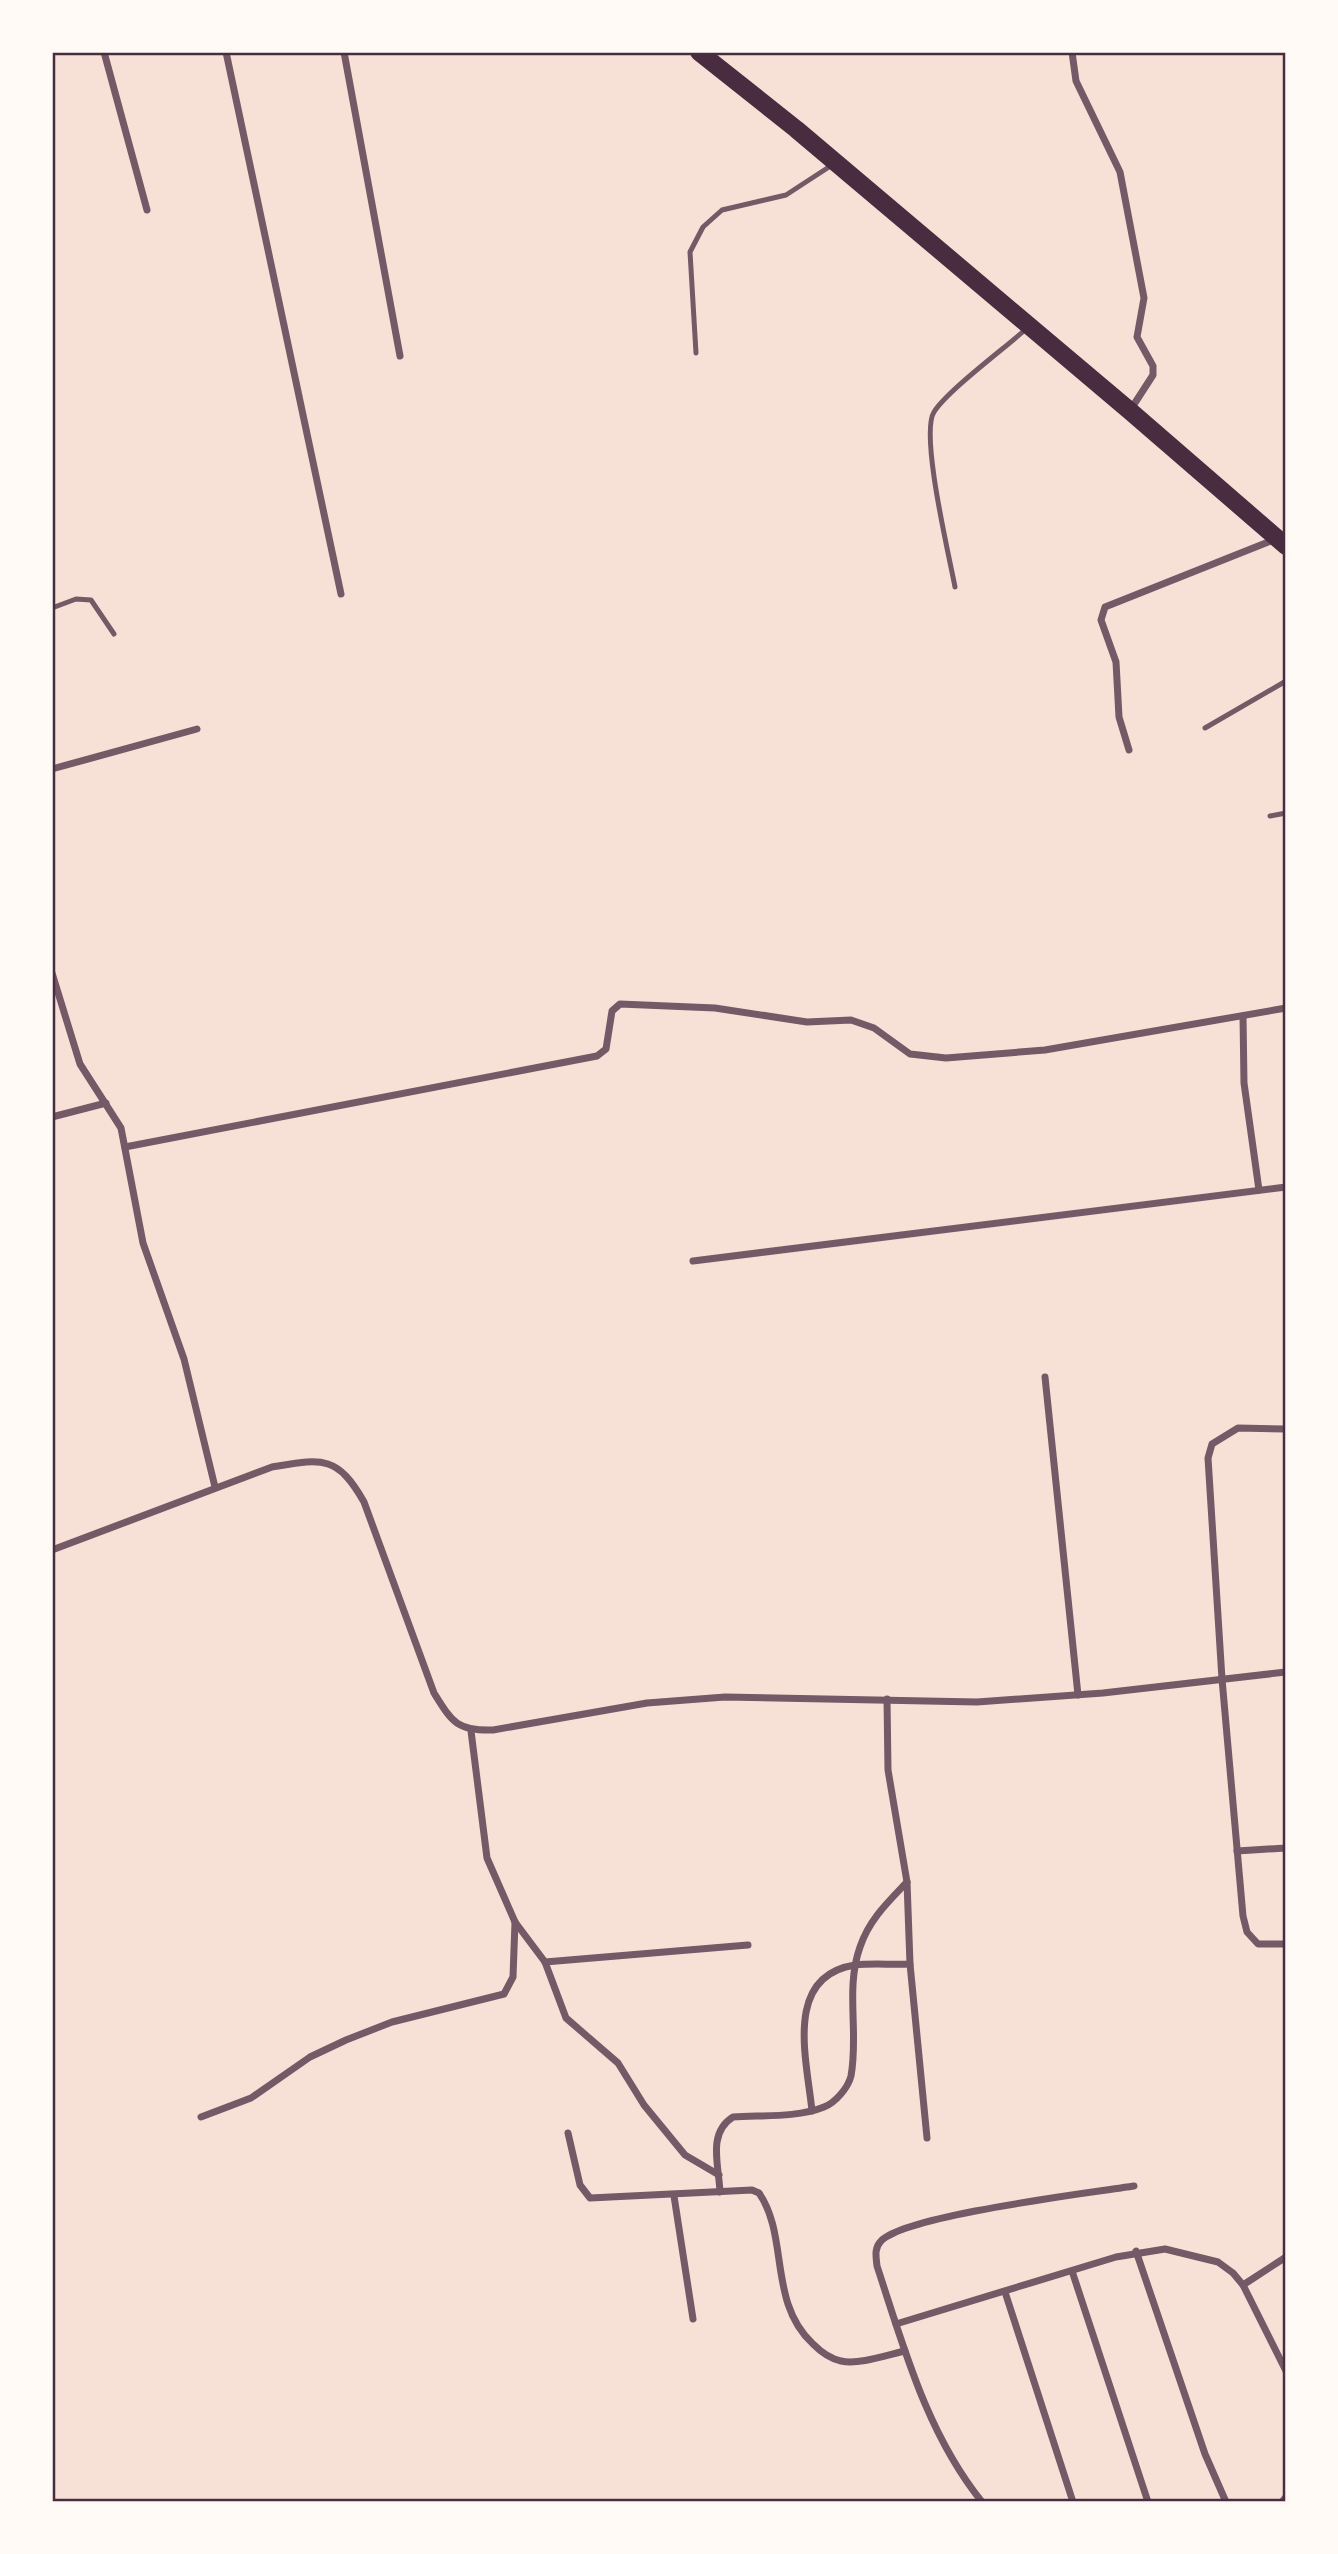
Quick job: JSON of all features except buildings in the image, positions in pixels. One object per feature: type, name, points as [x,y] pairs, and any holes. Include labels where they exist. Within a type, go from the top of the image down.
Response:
[{"type":"highway","points":[[699,52],[1130,411],[1281,543]]},
{"type":"street","points":[[103,52],[147,210]]},
{"type":"street","points":[[226,52],[341,594]]},
{"type":"street","points":[[344,52],[400,356]]},
{"type":"street","points":[[1072,52],[1076,81],[1120,172],[1144,298],[1144,313],[1137,337],[1153,366],[1153,375],[1130,411]]},
{"type":"street","points":[[1129,750],[1119,716],[1116,662],[1101,620],[1105,607],[1281,543]]},
{"type":"street","points":[[52,769],[197,729]]},
{"type":"street","points":[[52,974],[80,1064],[121,1128],[143,1243],[184,1359],[215,1487]]},
{"type":"street","points":[[125,1146],[597,1056],[606,1049],[612,1011],[620,1004],[715,1008],[807,1022],[851,1020],[874,1028],[910,1054],[946,1058],[1045,1050],[1286,1008]]},
{"type":"street","points":[[1242,1016],[1244,1083],[1259,1190]]},
{"type":"street","points":[[52,1117],[106,1103]]},
{"type":"street","points":[[693,1261],[1286,1187]]},
{"type":"street","points":[[1045,1377],[1079,1695]]},
{"type":"street","points":[[1286,1429],[1238,1428],[1212,1444],[1209,1458],[1222,1679],[1247,1932],[1258,1944],[1286,1944]]},
{"type":"street","points":[[52,1550],[272,1467],[306,1461],[327,1462],[342,1472],[363,1502],[434,1693],[448,1716],[471,1731],[493,1730],[648,1703],[712,1698],[977,1702],[1079,1695],[1286,1672]]},
{"type":"street","points":[[887,1699],[888,1770],[907,1882],[910,1964],[927,2138]]},
{"type":"street","points":[[471,1731],[487,1858],[515,1922],[545,1962],[561,2009],[573,2027],[618,2063],[644,2105],[685,2155],[719,2175]]},
{"type":"street","points":[[1237,1851],[1286,1848]]},
{"type":"street","points":[[720,2192],[717,2132],[723,2123],[733,2117],[812,2111],[834,2100],[850,2078],[852,1983],[859,1947],[874,1917],[907,1882]]},
{"type":"street","points":[[201,2117],[251,2098],[310,2057],[346,2040],[391,2022],[504,1994],[513,1977],[515,1922]]},
{"type":"street","points":[[545,1962],[748,1945]]},
{"type":"street","points":[[812,2111],[804,2031],[806,2005],[821,1978],[855,1965],[910,1964]]},
{"type":"street","points":[[568,2133],[580,2185],[590,2198],[674,2196],[752,2190],[759,2193],[765,2200],[787,2303],[802,2333],[822,2352],[841,2361],[905,2351]]},
{"type":"street","points":[[982,2501],[961,2475],[939,2438],[896,2324],[875,2253],[880,2242],[892,2234],[1000,2207],[1134,2186]]},
{"type":"street","points":[[674,2196],[693,2319]]},
{"type":"street","points":[[896,2324],[1136,2252],[1165,2249],[1218,2262],[1243,2285],[1286,2371]]},
{"type":"street","points":[[1136,2252],[1205,2454],[1226,2501]]},
{"type":"street","points":[[1243,2285],[1286,2257]]},
{"type":"street","points":[[1072,2271],[1148,2501]]},
{"type":"street","points":[[1005,2292],[1073,2501]]},
{"type":"street","points":[[1282,2501],[1286,2497]]},
{"type":"lane","points":[[696,353],[690,260],[695,239],[703,227],[722,210],[786,195],[835,163]]},
{"type":"lane","points":[[955,587],[930,445],[930,419],[945,400],[1029,327]]},
{"type":"lane","points":[[52,608],[76,599],[91,600],[114,634]]},
{"type":"lane","points":[[1205,728],[1286,681]]},
{"type":"lane","points":[[1270,816],[1286,813]]}]
